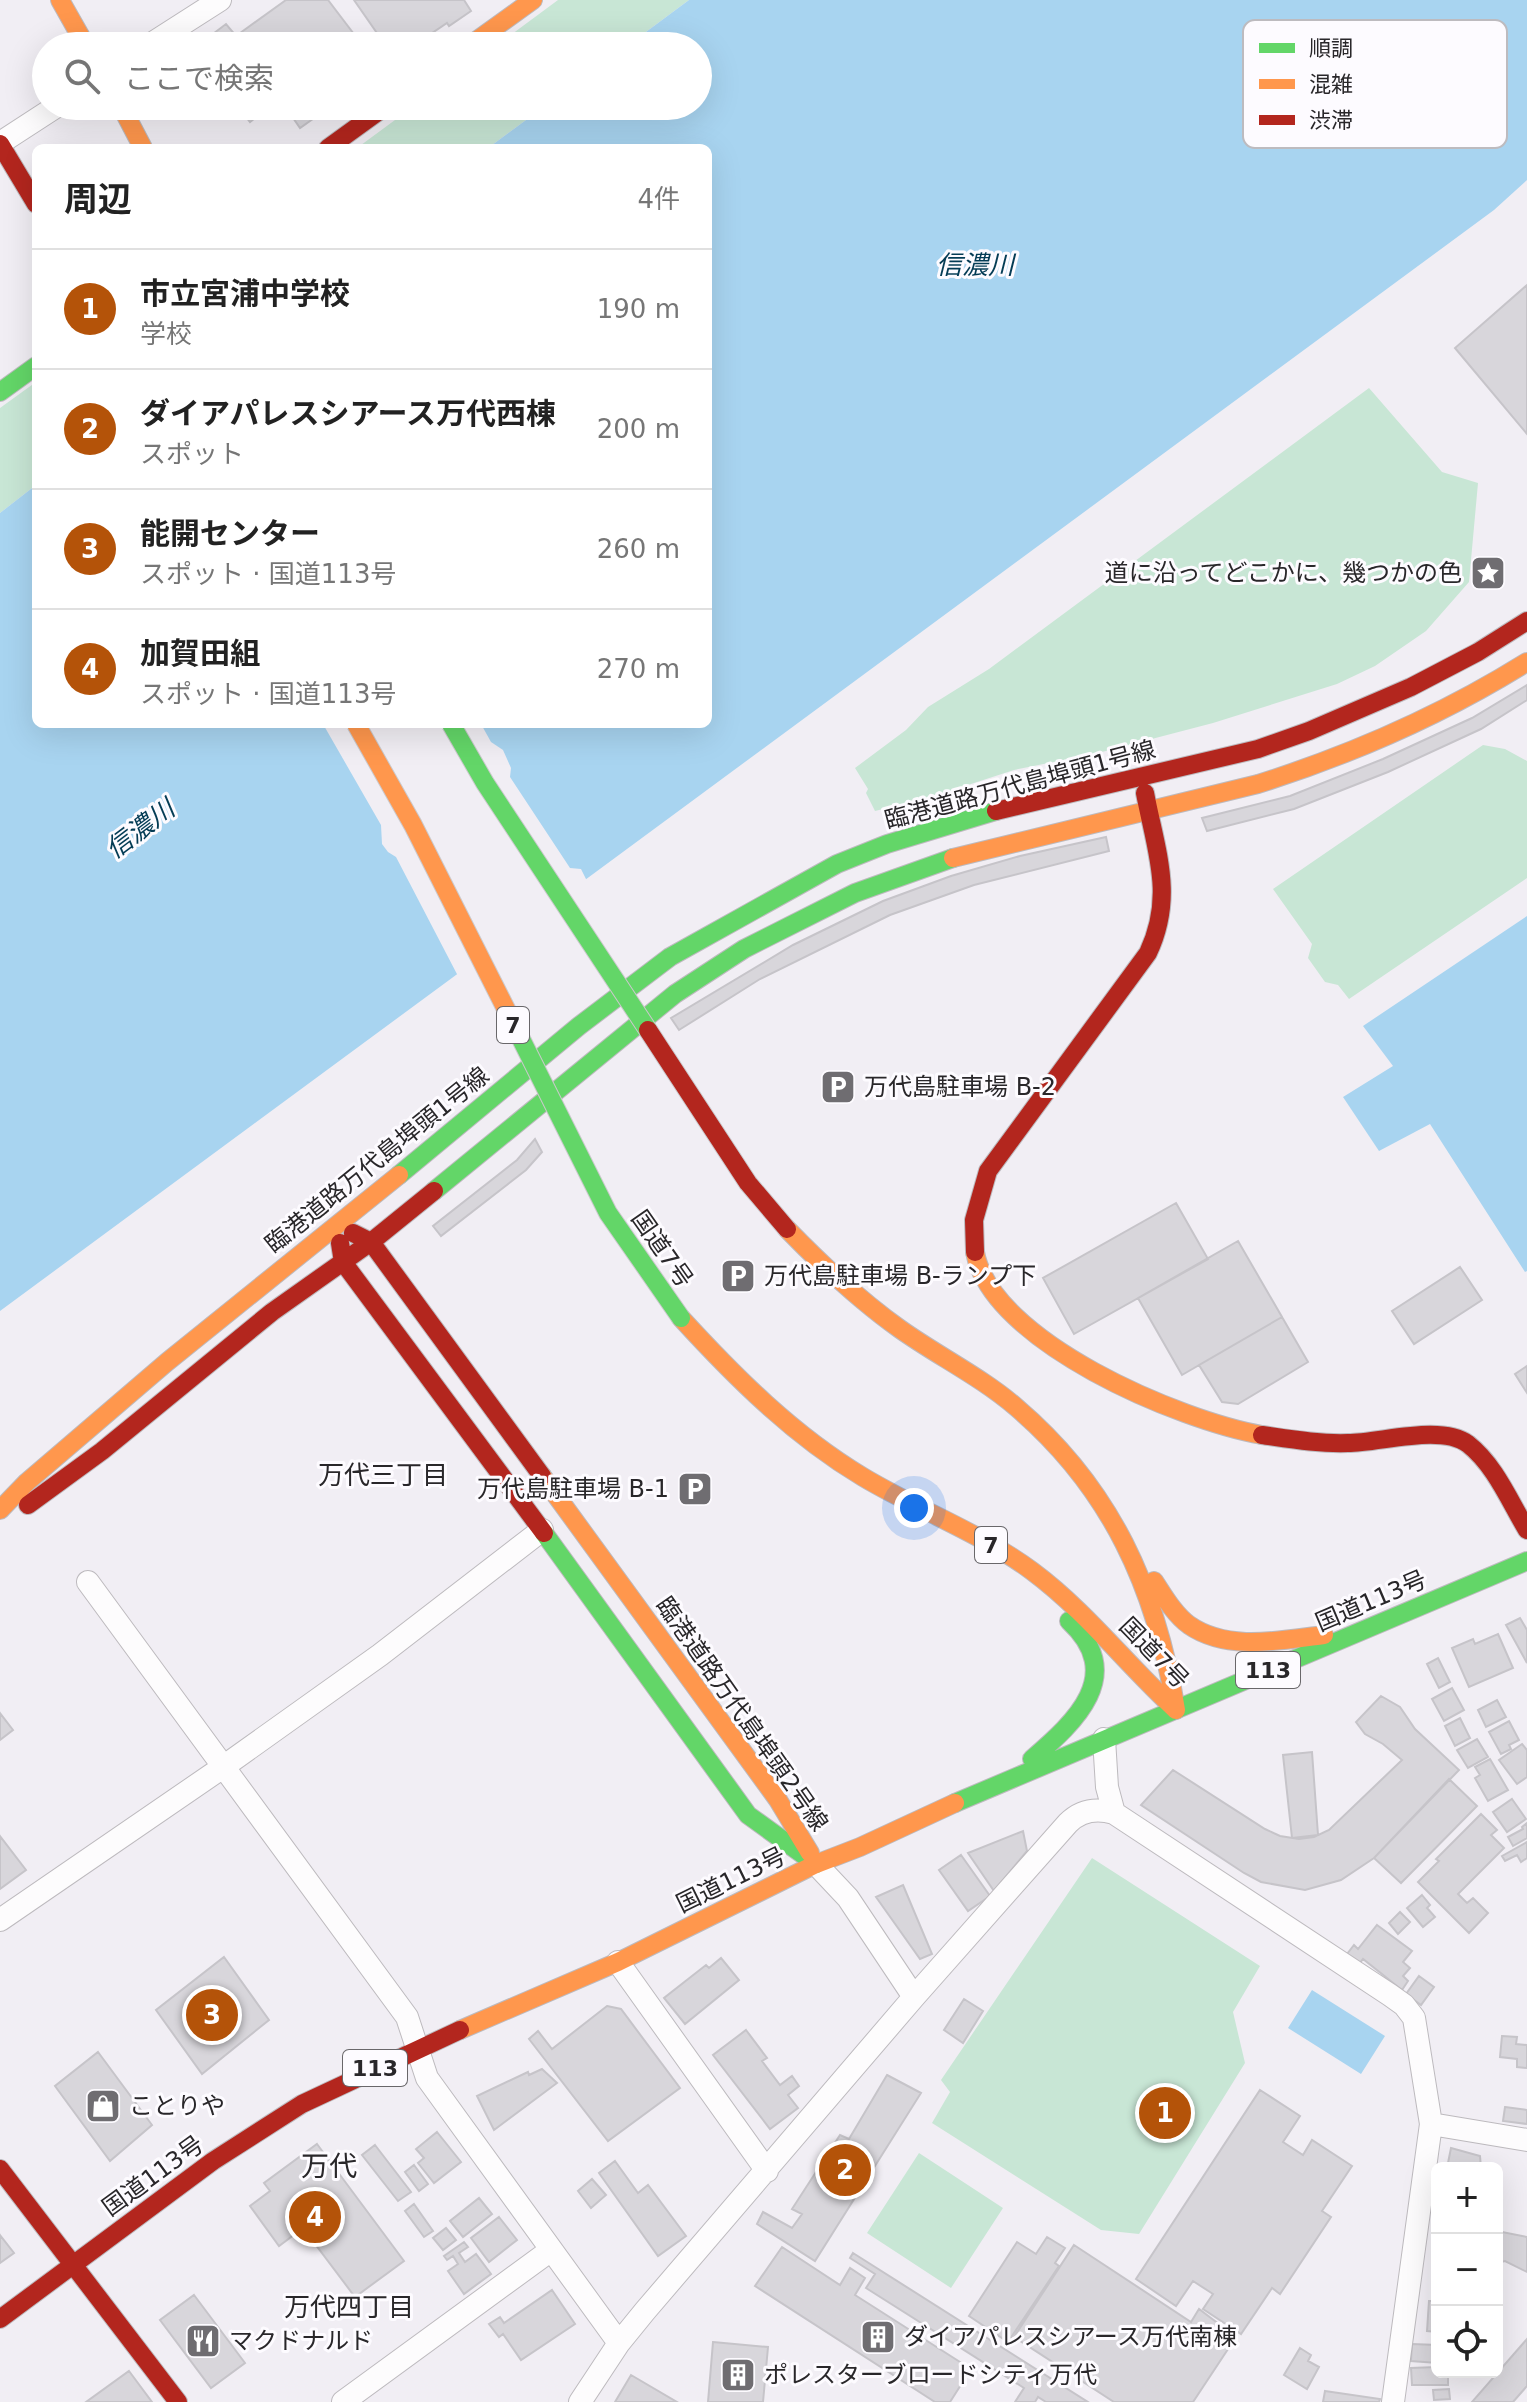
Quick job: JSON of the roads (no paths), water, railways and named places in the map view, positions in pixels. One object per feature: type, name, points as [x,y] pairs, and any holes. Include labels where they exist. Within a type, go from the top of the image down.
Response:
[{"type":"main road","points":[[60,0],[78,32]]},
{"type":"main road","points":[[488,32],[533,0]]},
{"type":"main road","points":[[128,120],[141,144]]},
{"type":"main road","points":[[334,144],[367,120]]},
{"type":"main road","points":[[0,144],[32,197]]},
{"type":"main road","points":[[0,392],[32,369]]},
{"type":"main road","name":"臨港道路万代島埠頭1号線","points":[[0,1510],[27,1482],[167,1362],[579,1026],[670,957],[755,907],[837,864],[887,844],[988,813],[1258,749],[1361,710],[1478,652],[1527,621]]},
{"type":"main road","points":[[0,1523],[102,1451],[272,1312],[371,1242],[675,994],[764,938],[855,893],[930,865],[1258,784],[1372,744],[1446,710],[1527,662]]},
{"type":"main road","name":"国道7号","points":[[358,728],[413,825],[601,1201],[681,1318],[725,1367],[768,1407],[836,1460],[1030,1570],[1089,1621],[1141,1680],[1176,1710]]},
{"type":"main road","name":"国道7号","points":[[453,728],[485,783],[748,1183],[787,1229],[852,1294],[1013,1405],[1049,1436],[1079,1469],[1107,1508],[1131,1553],[1170,1665],[1176,1710]]},
{"type":"main road","points":[[1142,776],[1162,886],[1162,911],[1157,934],[1148,953],[988,1171],[974,1213],[975,1250],[980,1270],[993,1294],[1016,1320],[1053,1346],[1140,1394],[1217,1424],[1243,1432],[1322,1442],[1433,1437],[1458,1439],[1479,1453],[1527,1530]]},
{"type":"main road","name":"臨港道路万代島埠頭2号線","points":[[337,1226],[371,1242],[769,1787],[816,1864]]},
{"type":"main road","name":"臨港道路万代島埠頭2号線","points":[[337,1226],[343,1262],[748,1815],[816,1864]]},
{"type":"main road","points":[[1107,1508],[1178,1614],[1206,1634],[1245,1641],[1361,1631]]},
{"type":"main road","name":"国道113号","points":[[0,2319],[213,2161],[302,2104],[418,2048],[618,1962],[816,1864],[1012,1777],[1527,1561]]},
{"type":"main road","points":[[1012,1777],[1077,1717],[1094,1691],[1096,1676],[1094,1661],[1077,1627],[1046,1602],[1030,1570]]},
{"type":"main road","points":[[0,2169],[178,2402]]},
{"type":"street","points":[[170,32],[220,0]]},
{"type":"street","points":[[0,144],[36,120]]},
{"type":"street","points":[[0,1920],[380,1655],[542,1530]]},
{"type":"street","points":[[88,1582],[407,2017],[427,2078],[619,2343]]},
{"type":"street","points":[[1104,1739],[1107,1787],[1114,1813]]},
{"type":"street","points":[[580,2402],[619,2343],[914,1997],[1074,1817],[1098,1809],[1114,1813],[1404,2005],[1414,2018],[1431,2124],[1393,2402]]},
{"type":"street","points":[[816,1864],[848,1898],[914,1997]]},
{"type":"street","points":[[618,1962],[767,2171]]},
{"type":"street","points":[[1431,2124],[1527,2140]]},
{"type":"street","points":[[343,2402],[551,2250]]},
{"type":"water","name":"信濃川","points":[[689,0],[1527,0],[1527,180],[1494,210],[0,1311],[0,513],[32,488],[32,728],[712,728],[712,144],[493,144],[526,120],[712,120],[712,32],[646,32]]},
{"type":"water","points":[[1527,916],[1525,1272],[1430,1124],[1379,1151],[1343,1097],[1393,1066],[1363,1026]]},
{"type":"water","points":[[1312,1990],[1385,2036],[1361,2074],[1288,2028]]},
{"type":"place","name":"道に沿ってどこかに、幾つかの色","points":[[1488,573]]},
{"type":"place","name":"万代島駐車場 B-2","points":[[838,1087]]},
{"type":"place","name":"万代島駐車場 B-ランプ下","points":[[738,1276]]},
{"type":"place","name":"万代島駐車場 B-1","points":[[695,1489]]},
{"type":"place","name":"能開センター","points":[[212,2015]]},
{"type":"place","name":"ことりや","points":[[103,2106]]},
{"type":"place","name":"市立宮浦中学校","points":[[1165,2113]]},
{"type":"place","name":"ダイアパレスシアース万代西棟","points":[[845,2170]]},
{"type":"place","name":"加賀田組","points":[[315,2217]]},
{"type":"place","name":"ダイアパレスシアース万代南棟","points":[[878,2337]]},
{"type":"place","name":"マクドナルド","points":[[203,2341]]},
{"type":"place","name":"ポレスターブロードシティ万代","points":[[738,2375]]},
{"type":"district","name":"万代三丁目","points":[[383,1475]]},
{"type":"district","name":"万代","points":[[329,2166]]},
{"type":"district","name":"万代四丁目","points":[[349,2307]]}]
